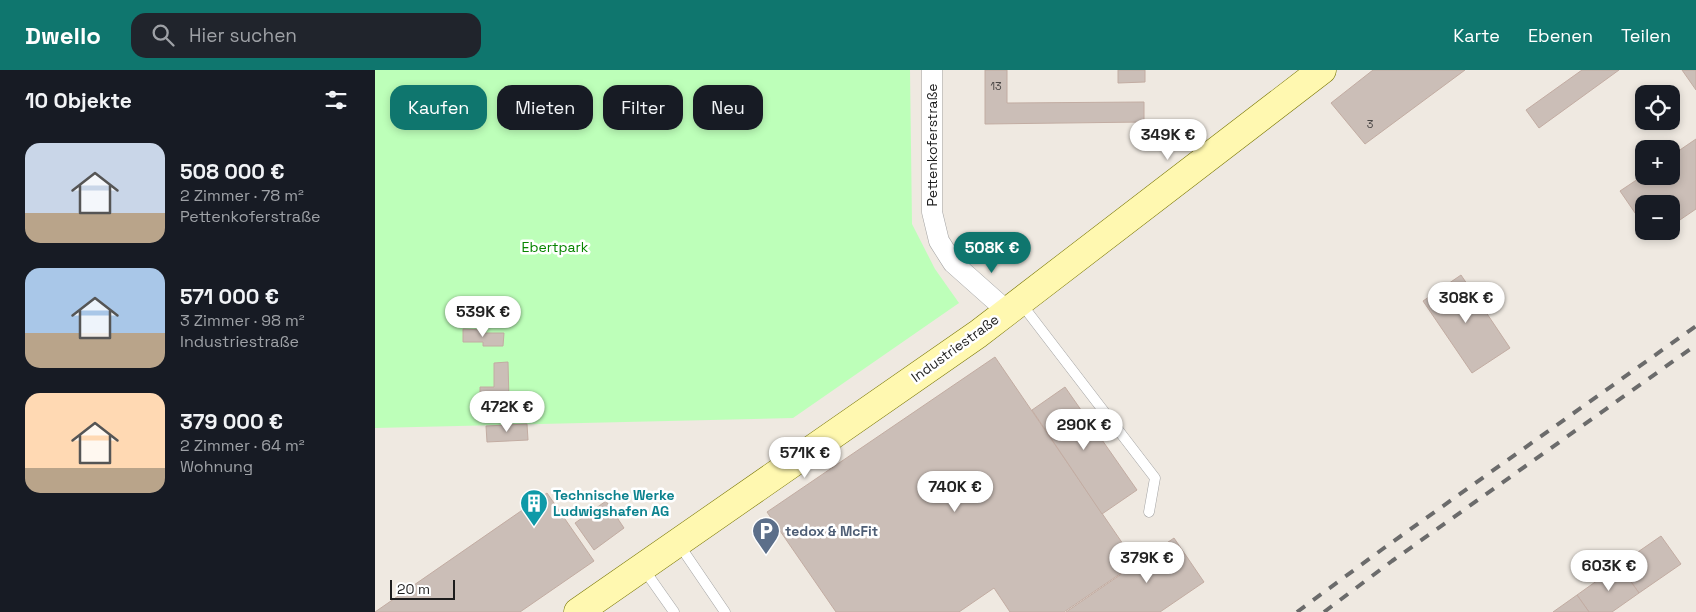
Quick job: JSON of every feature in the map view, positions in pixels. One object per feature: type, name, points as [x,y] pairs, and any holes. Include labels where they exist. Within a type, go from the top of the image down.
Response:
[{"type":"street","name":"Pettenkoferstraße","points":[[932,70],[932,212],[939,241],[953,263],[1013,306]]},
{"type":"street","name":"Industriestraße","points":[[577,612],[978,334],[1323,70]]},
{"type":"lane","points":[[1013,306],[1155,478],[1149,512]]},
{"type":"lane","points":[[677,542],[725,612]]},
{"type":"lane","points":[[642,567],[673,612]]},
{"type":"green space","name":"Ebertpark","points":[[375,70],[910,70],[912,224],[935,269],[959,303],[793,418],[375,428]]},
{"type":"building","points":[[985,70],[1007,70],[1007,103],[1144,102],[1144,122],[985,124]]},
{"type":"building","points":[[1118,70],[1145,70],[1145,82],[1118,83]]},
{"type":"building","points":[[1373,70],[1465,70],[1365,144],[1331,103]]},
{"type":"building","points":[[1582,70],[1619,70],[1539,128],[1526,110]]},
{"type":"building","points":[[1682,70],[1696,70],[1696,90]]},
{"type":"building","points":[[1696,139],[1696,209],[1680,220],[1680,195],[1635,195],[1635,213],[1620,191],[1635,181],[1635,185],[1680,185],[1680,150]]},
{"type":"building","points":[[1461,275],[1510,348],[1472,373],[1423,301]]},
{"type":"building","points":[[463,329],[483,330],[483,333],[504,333],[503,346],[483,346],[483,342],[463,342]]},
{"type":"building","points":[[995,357],[1136,563],[1064,612],[1010,612],[994,588],[959,612],[836,612],[767,512]]},
{"type":"building","points":[[508,362],[509,400],[480,402],[480,387],[494,387],[494,363]]},
{"type":"building","points":[[1065,387],[1137,490],[1102,514],[1032,410]]},
{"type":"building","points":[[527,424],[528,440],[487,442],[486,426]]},
{"type":"building","name":"Technische Werke Ludwigshafen AG","points":[[547,493],[594,561],[520,612],[375,612]]},
{"type":"building","points":[[606,501],[624,528],[594,550],[575,523]]},
{"type":"building","points":[[1661,536],[1681,564],[1639,593],[1619,565]]},
{"type":"building","points":[[1174,538],[1204,582],[1160,612],[1066,612]]},
{"type":"building","points":[[1619,565],[1639,593],[1612,612],[1589,612],[1577,595]]},
{"type":"building","points":[[1577,595],[1589,612],[1553,612]]},
{"type":"railway","points":[[1297,612],[1696,326]]},
{"type":"railway","points":[[1324,612],[1392,561],[1696,345]]},
{"type":"place","name":"Technische Werke Ludwigshafen AG","points":[[534,527]]},
{"type":"place","name":"tedox & McFit","points":[[766,555]]}]
